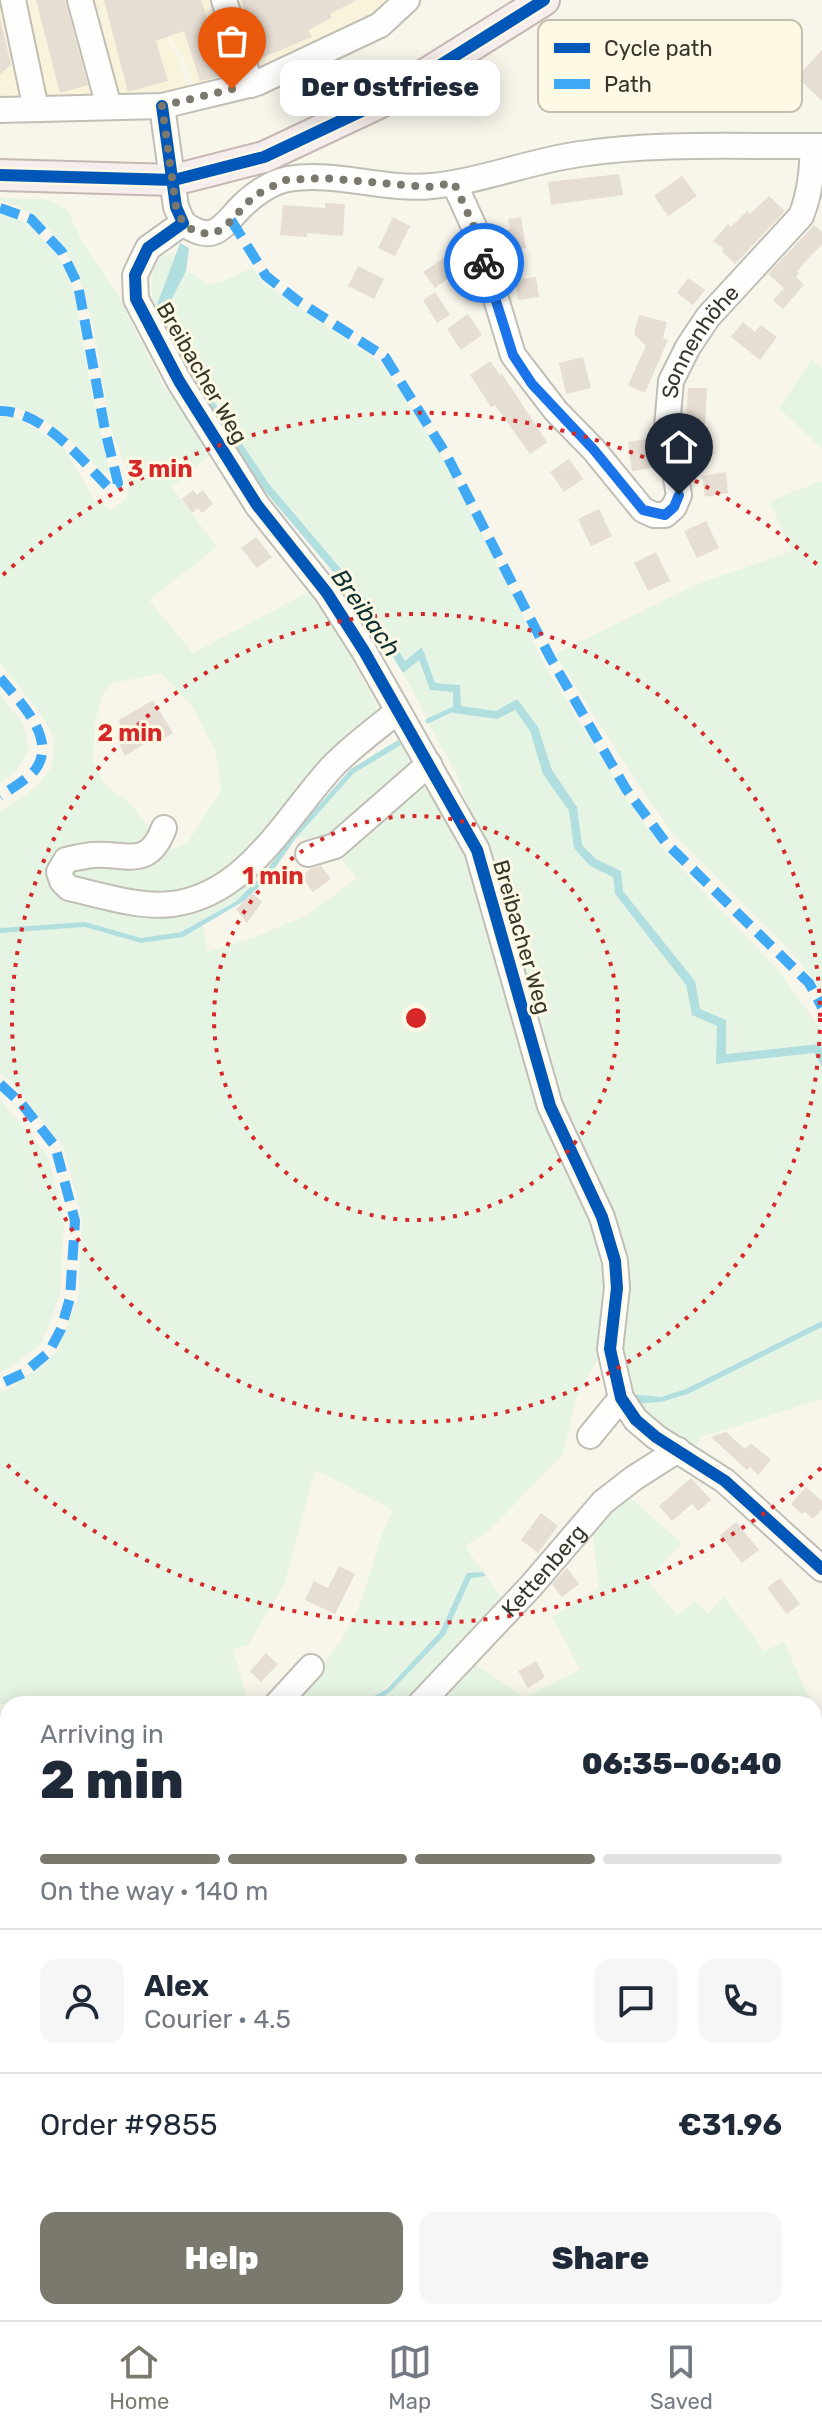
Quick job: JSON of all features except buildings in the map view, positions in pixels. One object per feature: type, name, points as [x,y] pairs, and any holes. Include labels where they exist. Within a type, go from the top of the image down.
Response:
[{"type":"main road","points":[[0,175],[174,180],[264,157],[383,101],[544,0]]},
{"type":"street","points":[[13,0],[36,109]]},
{"type":"street","points":[[80,0],[109,107]]},
{"type":"street","points":[[224,0],[251,85]]},
{"type":"street","points":[[0,110],[162,106],[251,85],[380,25],[407,0]]},
{"type":"street","points":[[162,106],[176,207],[183,223]]},
{"type":"street","name":"Sonnenhöhe","points":[[183,223],[195,232],[211,234],[223,229],[254,196],[285,180],[322,178],[428,187],[522,165],[632,147],[819,142],[801,216],[708,317],[671,381],[667,427],[679,495],[674,507],[665,515],[643,510],[594,450],[532,384],[513,355],[475,229],[454,183]]},
{"type":"street","name":"Breibacher Weg","points":[[183,223],[148,248],[135,275],[136,299],[179,381],[257,505],[327,593],[364,651],[477,850],[550,1106],[602,1217],[615,1261],[617,1288],[610,1349],[621,1398],[636,1420],[656,1437],[725,1481],[822,1569]]},
{"type":"street","points":[[164,828],[160,839],[146,853],[125,858],[95,854],[66,860],[59,872],[62,881],[69,888],[138,903],[169,904],[210,893],[250,865],[332,767],[398,711]]},
{"type":"street","points":[[308,854],[335,846],[429,764]]},
{"type":"street","points":[[590,1436],[621,1398]]},
{"type":"street","name":"Kettenberg","points":[[428,1696],[531,1586],[603,1502],[678,1450]]},
{"type":"street","points":[[284,1696],[311,1667]]},
{"type":"shaded area","points":[[0,0],[152,0],[178,58],[188,91],[159,98],[0,102]]},
{"type":"shaded area","points":[[156,0],[401,0],[295,61],[195,89]]},
{"type":"shaded area","points":[[339,56],[357,91],[314,115],[300,76]]},
{"type":"green space","points":[[0,198],[45,199],[67,209],[82,241],[114,288],[165,389],[188,408],[210,455],[172,487],[217,547],[149,600],[193,653],[310,591],[345,645],[377,706],[361,735],[320,776],[272,835],[237,870],[193,894],[156,899],[131,897],[71,882],[66,870],[70,864],[95,858],[125,861],[150,856],[163,841],[173,849],[188,842],[221,790],[215,750],[191,705],[161,673],[113,683],[103,694],[95,723],[93,761],[105,784],[133,806],[156,835],[138,852],[92,850],[58,858],[53,876],[62,894],[132,907],[175,907],[196,902],[217,893],[259,866],[303,812],[308,818],[264,874],[235,902],[181,932],[141,938],[85,922],[0,928],[0,811],[33,790],[51,768],[55,740],[41,714],[0,663],[0,417],[14,416],[62,445],[95,500],[111,510],[127,499],[129,486],[126,467],[110,424],[93,326],[84,292],[71,262],[54,235],[31,214]]},
{"type":"green space","points":[[0,210],[28,224],[58,256],[73,287],[91,390],[110,473],[104,473],[70,440],[43,420],[29,412],[0,406]]},
{"type":"green space","points":[[175,252],[172,271],[155,310],[152,283],[156,264],[159,257]]},
{"type":"green space","points":[[252,268],[264,284],[381,363],[442,455],[516,601],[542,661],[625,796],[661,847],[779,971],[822,1031],[822,1049],[819,1044],[725,1054],[726,1020],[700,1009],[695,981],[623,891],[621,871],[596,859],[582,845],[577,807],[552,770],[538,727],[516,700],[496,711],[461,706],[460,685],[435,683],[422,647],[405,661],[363,595],[269,484],[200,381],[163,315],[186,271],[209,284]]},
{"type":"green space","points":[[812,359],[822,369],[822,449],[779,408]]},
{"type":"green space","points":[[822,481],[822,991],[795,956],[674,835],[555,654],[698,584],[792,551],[769,501]]},
{"type":"green space","points":[[418,660],[430,690],[453,692],[453,707],[427,719],[403,673]]},
{"type":"green space","points":[[0,695],[23,723],[29,749],[15,773],[0,782]]},
{"type":"green space","points":[[514,709],[530,731],[544,774],[569,811],[574,848],[590,866],[613,877],[615,895],[686,985],[692,1015],[717,1026],[717,1064],[814,1053],[822,1067],[822,1321],[686,1389],[661,1397],[629,1394],[620,1371],[623,1289],[558,1102],[480,838],[456,773],[429,724],[453,713],[497,719]]},
{"type":"green space","points":[[401,745],[413,764],[332,840],[296,838],[354,773]]},
{"type":"green space","points":[[420,786],[441,803],[465,843],[609,1265],[603,1350],[577,1396],[563,1454],[489,1531],[465,1546],[483,1572],[467,1573],[435,1639],[392,1683],[374,1696],[291,1696],[325,1662],[343,1638],[362,1598],[393,1510],[315,1470],[284,1585],[248,1645],[233,1650],[247,1696],[0,1696],[0,1391],[8,1390],[56,1353],[78,1298],[82,1219],[64,1148],[11,1081],[0,1074],[0,933],[85,927],[141,943],[183,937],[203,925],[208,952],[258,936],[307,915],[357,878],[336,852]]},
{"type":"green space","points":[[0,1099],[48,1156],[64,1220],[60,1295],[42,1343],[0,1372]]},
{"type":"green space","points":[[822,1327],[822,1399],[702,1437],[693,1449],[671,1437],[634,1404],[661,1402],[688,1394]]},
{"type":"green space","points":[[623,1492],[682,1543],[647,1580],[677,1615],[695,1601],[708,1614],[724,1596],[764,1651],[784,1642],[808,1696],[527,1696],[580,1669],[552,1617],[599,1588],[591,1521]]},
{"type":"green space","points":[[486,1576],[506,1604],[420,1696],[384,1696],[445,1635],[471,1577]]},
{"type":"green space","points":[[468,1660],[523,1696],[434,1696]]},
{"type":"water","name":"Breibach","points":[[180,243],[189,248],[186,271],[163,316],[200,381],[269,484],[363,595],[405,661],[422,647],[435,683],[460,685],[461,706],[496,711],[517,699],[538,727],[552,770],[577,807],[582,845],[596,859],[621,871],[623,891],[695,981],[700,1009],[726,1020],[726,1054],[819,1044],[822,1067],[814,1053],[716,1064],[717,1026],[692,1015],[686,985],[615,894],[613,877],[590,866],[574,848],[569,811],[543,774],[530,731],[515,710],[497,719],[453,713],[453,692],[430,690],[419,660],[403,673],[357,600],[263,489],[193,385],[155,310]]},
{"type":"water","points":[[398,740],[401,745],[354,773],[296,838],[268,878],[244,901],[183,937],[141,943],[85,927],[0,933],[0,928],[85,922],[141,938],[181,932],[235,902],[264,874],[292,835],[351,769]]},
{"type":"water","points":[[822,1321],[822,1327],[688,1394],[661,1402],[634,1404],[629,1394],[661,1397],[686,1389]]},
{"type":"water","points":[[483,1572],[486,1576],[471,1578],[445,1635],[390,1692],[384,1696],[374,1696],[387,1689],[440,1632],[467,1573]]},
{"type":"waterway","points":[[428,721],[456,708]]},
{"type":"marked path","points":[[0,208],[31,219],[62,252],[78,285],[118,483],[109,488],[74,451],[46,428],[16,413],[0,411]]},
{"type":"marked path","points":[[231,220],[266,276],[298,301],[385,357],[446,454],[550,657],[626,789],[666,843],[809,983],[822,1007]]},
{"type":"marked path","points":[[0,678],[33,721],[42,746],[35,770],[0,796]]},
{"type":"marked path","points":[[0,1084],[21,1103],[55,1146],[75,1221],[70,1298],[61,1329],[49,1352],[24,1373],[0,1384]]},
{"type":"cycle path","points":[[0,175],[174,180],[264,157],[383,101],[544,0]]},
{"type":"cycle path","points":[[162,106],[176,207],[183,223],[148,248],[135,275],[136,299],[179,381],[257,505],[327,593],[364,651],[477,850],[550,1106],[602,1217],[615,1261],[617,1288],[610,1349],[621,1398],[636,1420],[656,1437],[725,1481],[822,1569]]},
{"type":"way so far","points":[[232,89],[162,106],[176,207],[183,223],[195,232],[211,234],[223,229],[254,196],[285,180],[322,178],[428,187],[454,183],[475,229],[484,263]]},
{"type":"place","name":"Der Ostfriese","points":[[232,89]]},
{"type":"route","points":[[484,263],[513,355],[532,384],[594,450],[643,510],[654,515],[665,515],[674,507],[679,495]]}]
